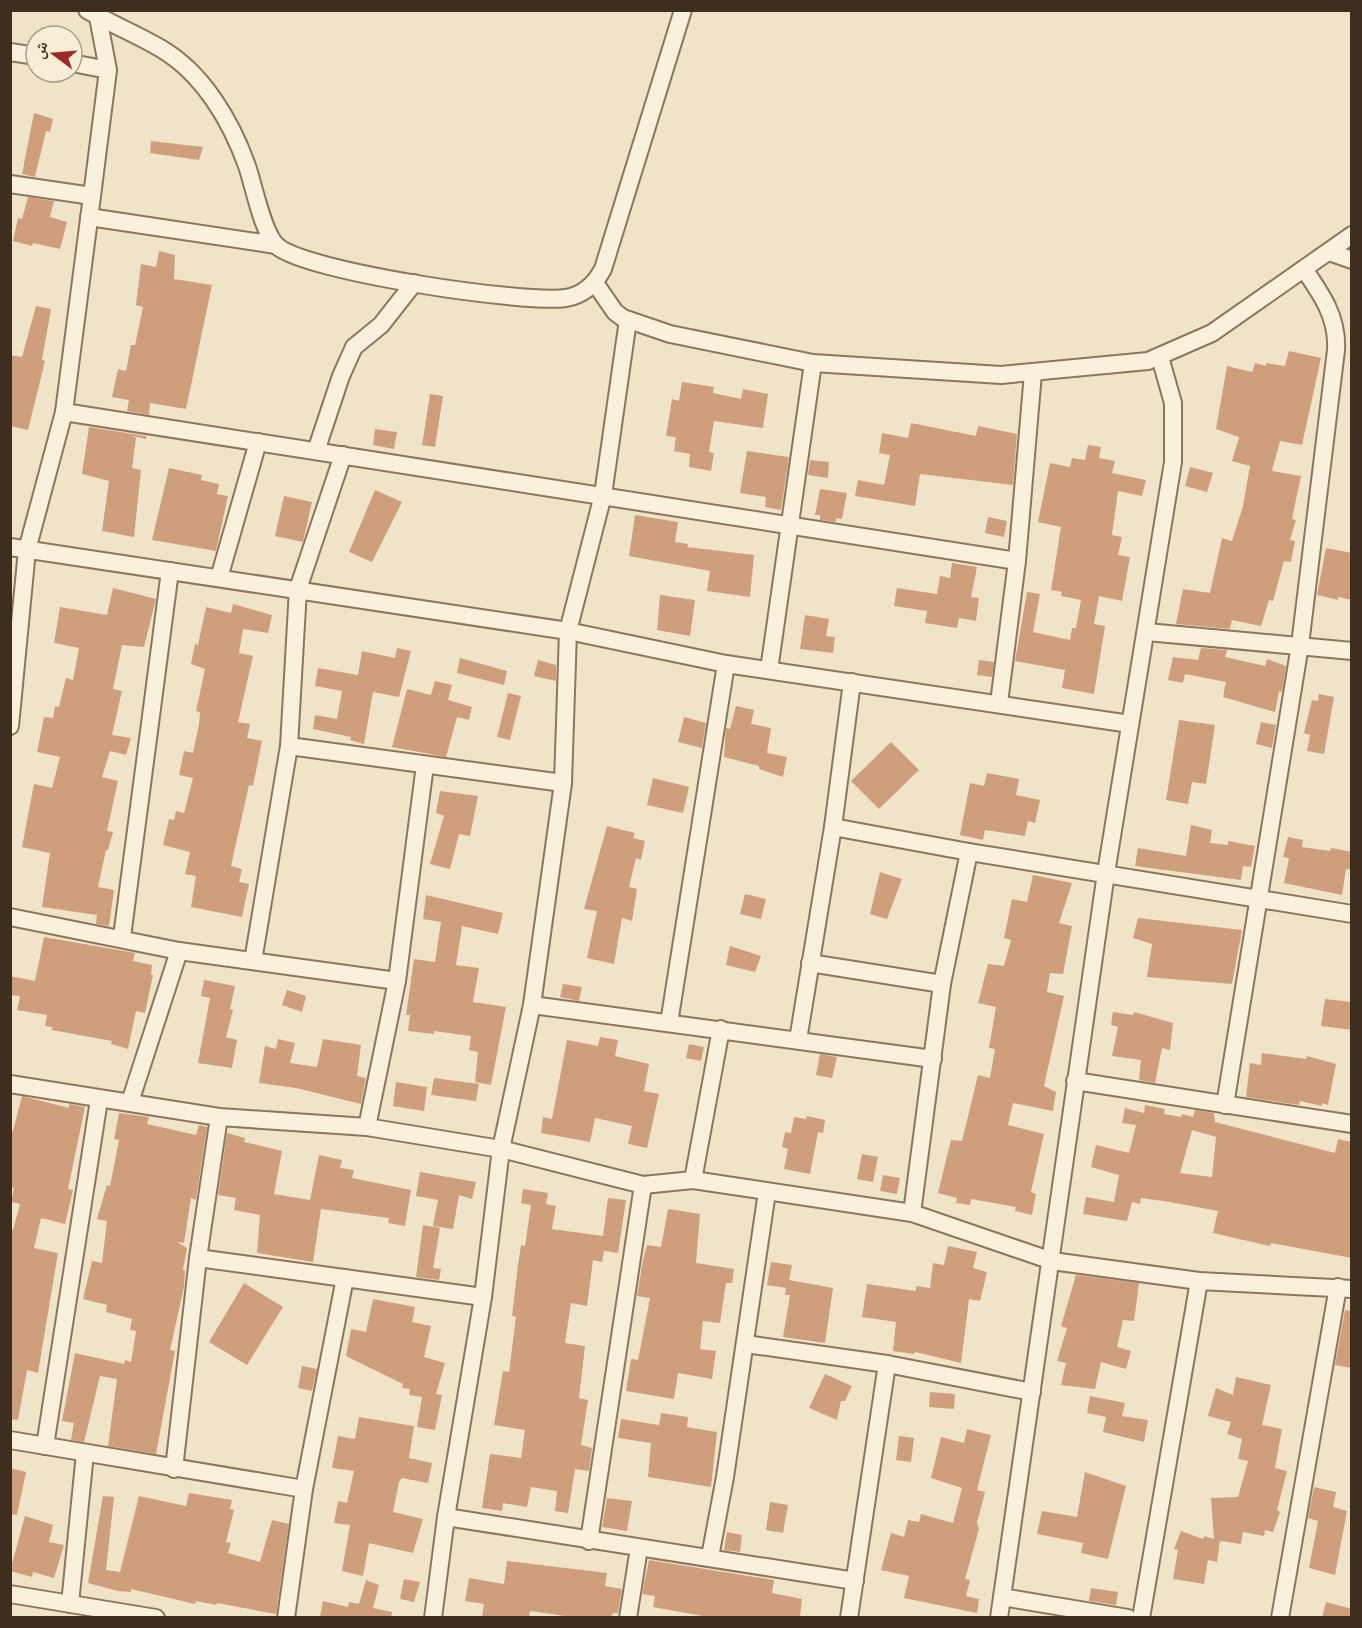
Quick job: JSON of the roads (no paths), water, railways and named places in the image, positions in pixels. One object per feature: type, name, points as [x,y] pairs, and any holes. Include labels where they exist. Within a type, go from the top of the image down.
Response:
[{"type":"street","points":[[93,14],[161,49],[181,64],[212,97],[238,143],[270,236],[276,245],[290,254],[323,264],[414,283],[551,299],[580,294],[595,283],[606,262],[683,10]]},
{"type":"street","points":[[10,726],[19,549],[64,412],[108,70],[93,14]]},
{"type":"street","points":[[84,65],[108,70]]},
{"type":"street","points":[[10,184],[92,196]]},
{"type":"street","points":[[89,217],[276,245]]},
{"type":"street","points":[[595,283],[615,312],[628,320],[670,334],[813,363],[1001,375],[1034,373],[1135,364],[1160,357],[1212,333],[1352,235]]},
{"type":"street","points":[[1329,252],[1352,260]]},
{"type":"street","points":[[1225,1105],[1300,645],[1337,340],[1331,312],[1304,269]]},
{"type":"street","points":[[316,451],[341,376],[354,347],[381,325],[414,283]]},
{"type":"street","points":[[433,1617],[446,1517],[483,1297],[501,1149],[532,1005],[563,783],[568,631],[603,495],[628,320]]},
{"type":"street","points":[[999,1617],[1106,873],[1147,632],[1175,440],[1171,390],[1160,357]]},
{"type":"street","points":[[769,670],[813,363]]},
{"type":"street","points":[[999,703],[1017,561],[1034,373]]},
{"type":"street","points":[[64,412],[1017,561]]},
{"type":"street","points":[[219,578],[258,442]]},
{"type":"street","points":[[253,961],[289,746],[298,589],[343,455]]},
{"type":"street","points":[[19,549],[568,631],[726,664],[1130,724]]},
{"type":"street","points":[[122,937],[170,571]]},
{"type":"street","points":[[1147,632],[1352,651]]},
{"type":"street","points":[[669,1023],[726,664]]},
{"type":"street","points":[[798,1040],[833,827],[852,682]]},
{"type":"street","points":[[289,746],[563,783]]},
{"type":"street","points":[[368,1126],[397,981],[425,765]]},
{"type":"street","points":[[833,827],[969,852],[1352,914]]},
{"type":"street","points":[[912,1213],[942,984],[969,852]]},
{"type":"street","points":[[10,917],[122,937],[179,951],[397,981]]},
{"type":"street","points":[[130,1102],[179,951]]},
{"type":"street","points":[[810,963],[942,984]]},
{"type":"street","points":[[532,1005],[933,1059]]},
{"type":"street","points":[[693,1180],[721,1029]]},
{"type":"street","points":[[1075,1081],[1352,1124]]},
{"type":"street","points":[[10,1084],[99,1100],[130,1102],[219,1117],[368,1126],[501,1149],[643,1185],[693,1180],[912,1213],[1052,1261],[1199,1281],[1345,1288],[1280,1617]]},
{"type":"street","points":[[45,1446],[99,1100]]},
{"type":"street","points":[[174,1469],[198,1258],[219,1117]]},
{"type":"street","points":[[589,1541],[643,1185]]},
{"type":"street","points":[[710,1557],[746,1344],[767,1192]]},
{"type":"street","points":[[198,1258],[483,1297]]},
{"type":"street","points":[[286,1617],[303,1489],[345,1278]]},
{"type":"street","points":[[1141,1617],[1199,1281]]},
{"type":"street","points":[[746,1344],[887,1364],[1032,1392]]},
{"type":"street","points":[[849,1617],[887,1364]]},
{"type":"street","points":[[10,1440],[303,1489]]},
{"type":"street","points":[[70,1604],[85,1453]]},
{"type":"street","points":[[446,1517],[855,1581]]},
{"type":"street","points":[[628,1617],[639,1548]]},
{"type":"street","points":[[10,1594],[130,1615],[156,1617]]},
{"type":"street","points":[[1002,1598],[1128,1617]]}]
